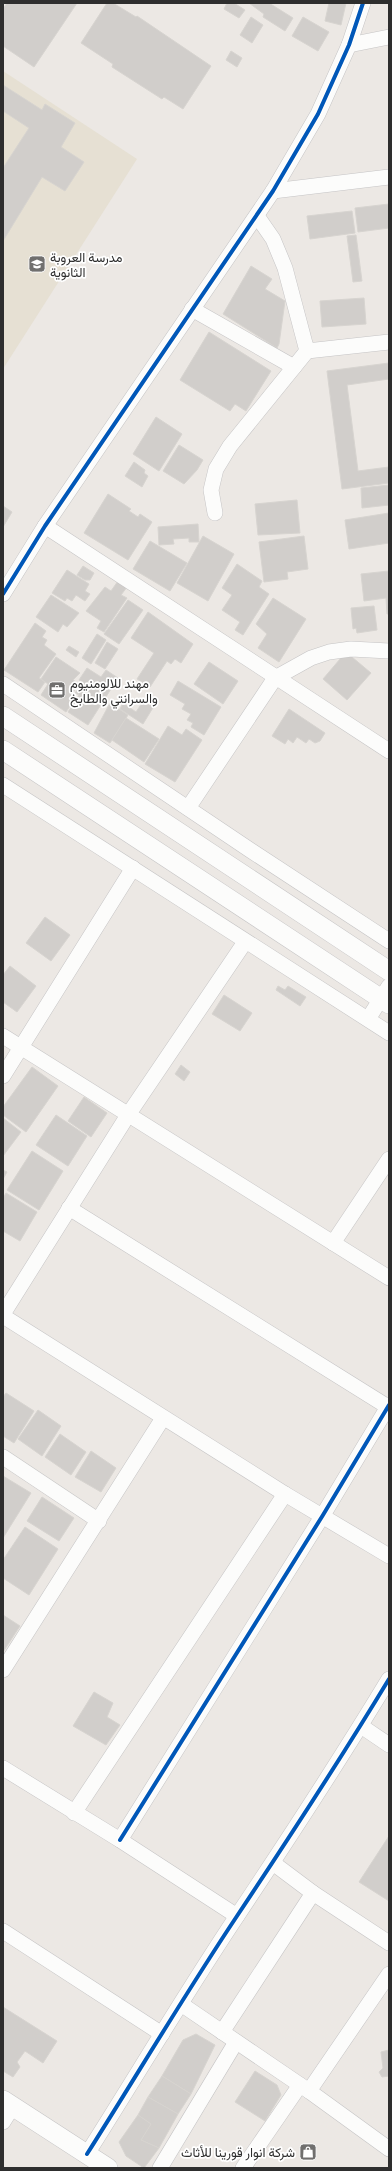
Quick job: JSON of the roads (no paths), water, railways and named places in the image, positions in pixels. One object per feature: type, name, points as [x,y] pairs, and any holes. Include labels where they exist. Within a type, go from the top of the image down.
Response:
[{"type":"street","points":[[3,594],[45,526],[273,191],[318,114],[349,45],[363,3]]},
{"type":"street","points":[[349,45],[389,37]]},
{"type":"street","points":[[273,191],[389,177]]},
{"type":"street","points":[[256,216],[273,239],[285,268],[307,351]]},
{"type":"street","points":[[192,309],[294,368]]},
{"type":"street","points":[[215,513],[211,490],[216,469],[230,446],[307,351],[389,342]]},
{"type":"street","points":[[45,526],[275,678],[389,751]]},
{"type":"street","points":[[188,808],[275,678],[311,658],[329,652],[351,649],[389,651]]},
{"type":"street","points":[[3,684],[389,942]]},
{"type":"street","points":[[3,716],[389,971]]},
{"type":"street","points":[[3,750],[386,996],[368,1019]]},
{"type":"street","points":[[3,784],[245,942],[389,1033]]},
{"type":"street","points":[[3,1076],[133,868]]},
{"type":"street","points":[[245,942],[128,1116],[3,1315],[163,1418],[285,1494],[323,1515],[389,1556]]},
{"type":"street","points":[[3,1036],[128,1116],[389,1278]]},
{"type":"street","points":[[333,1243],[389,1159]]},
{"type":"street","points":[[69,1208],[388,1406],[323,1515],[120,1840]]},
{"type":"street","points":[[3,1670],[163,1418]]},
{"type":"street","points":[[3,1457],[99,1521]]},
{"type":"street","points":[[74,1813],[285,1494]]},
{"type":"street","points":[[87,2154],[237,1916],[361,1726],[389,1679]]},
{"type":"street","points":[[361,1726],[389,1745]]},
{"type":"street","points":[[3,1768],[120,1840],[237,1916]]},
{"type":"street","points":[[273,1863],[313,1893],[389,1943]]},
{"type":"street","points":[[222,2032],[313,1893]]},
{"type":"street","points":[[3,1931],[162,2034]]},
{"type":"street","points":[[243,2168],[389,1974]]},
{"type":"street","points":[[181,2004],[304,2088],[389,2149]]},
{"type":"street","points":[[160,2168],[236,2042]]},
{"type":"street","points":[[3,2122],[8,2103],[108,2168]]},
{"type":"place","name":"مدرسة العروبة الثانوية","points":[[37,264]]},
{"type":"place","name":"مهند للالومنيوم والسرانتي والطابخ","points":[[57,690]]},
{"type":"place","name":"شركة انوار قورينا للأثاث","points":[[308,2152]]}]
